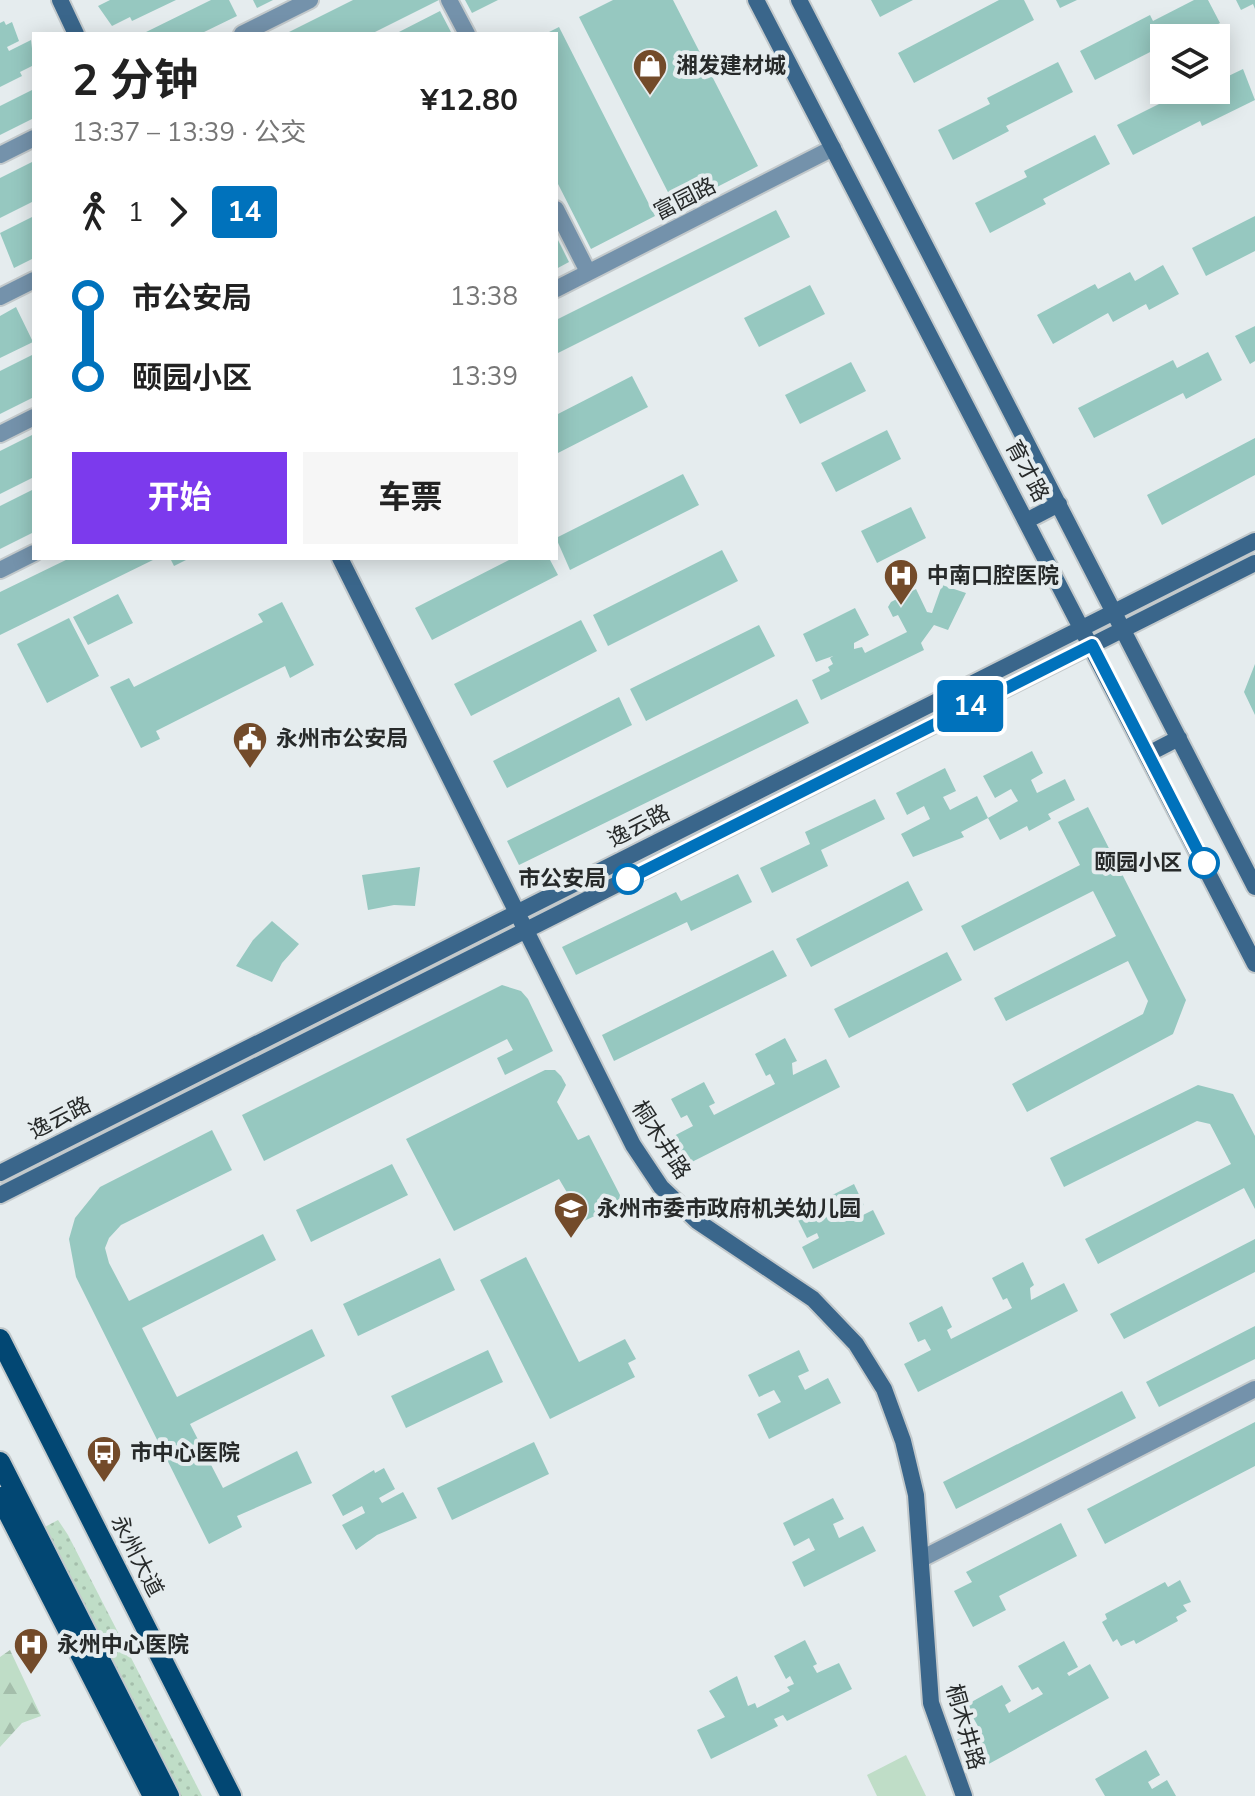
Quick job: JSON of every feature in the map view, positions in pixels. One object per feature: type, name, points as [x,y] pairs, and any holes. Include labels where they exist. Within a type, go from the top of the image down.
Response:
[{"type":"main road","name":"永州大道","points":[[0,1339],[231,1796]]},
{"type":"main road","points":[[0,1462],[169,1796]]},
{"type":"main road","points":[[0,1497],[153,1796]]},
{"type":"street","points":[[60,0],[75,32]]},
{"type":"street","points":[[246,32],[310,0]]},
{"type":"street","points":[[449,0],[466,32]]},
{"type":"street","name":"育才路","points":[[756,0],[1028,520],[1255,964]]},
{"type":"street","name":"育才路","points":[[799,0],[1255,887]]},
{"type":"street","points":[[0,155],[32,139]]},
{"type":"street","name":"富园路","points":[[558,288],[833,148]]},
{"type":"street","points":[[558,213],[588,272]]},
{"type":"street","points":[[0,297],[32,281]]},
{"type":"street","points":[[0,434],[32,418]]},
{"type":"street","points":[[1028,520],[1059,504]]},
{"type":"street","name":"逸云路","points":[[0,1173],[1255,541]]},
{"type":"street","points":[[0,570],[32,554]]},
{"type":"street","name":"桐木井路","points":[[341,560],[633,1145],[661,1187],[697,1221],[813,1299],[856,1344],[884,1389],[903,1441],[916,1495],[923,1558],[931,1703],[964,1796]]},
{"type":"street","name":"逸云路","points":[[0,1195],[1255,563]]},
{"type":"street","points":[[1148,754],[1179,738]]},
{"type":"street","points":[[923,1558],[1255,1389]]},
{"type":"green space","points":[[58,1520],[202,1796],[178,1796],[43,1528]]},
{"type":"green space","points":[[10,1650],[41,1716],[22,1723],[0,1747],[0,1657]]},
{"type":"green space","points":[[906,1755],[926,1796],[877,1796],[867,1775]]},
{"type":"building","points":[[110,0],[176,0],[132,21],[130,17],[112,26],[98,6]]},
{"type":"building","points":[[211,0],[229,0],[237,16],[204,32],[146,32]]},
{"type":"building","points":[[253,0],[273,0],[257,8]]},
{"type":"building","points":[[353,0],[439,0],[375,32],[289,32]]},
{"type":"building","points":[[465,0],[498,0],[472,13]]},
{"type":"building","points":[[613,0],[673,0],[758,166],[676,208],[579,17]]},
{"type":"building","points":[[871,0],[913,0],[880,17]]},
{"type":"building","points":[[999,0],[1024,0],[1034,20],[914,83],[898,53]]},
{"type":"building","points":[[1056,0],[1077,0],[1060,8]]},
{"type":"building","points":[[1194,0],[1208,0],[1220,23],[1150,24],[1150,52],[1095,80],[1080,51],[1150,15],[1153,21]]},
{"type":"building","points":[[1236,0],[1255,0],[1255,9],[1253,4],[1241,10]]},
{"type":"building","points":[[440,11],[451,32],[399,32]]},
{"type":"building","points":[[4,21],[6,25],[12,22],[19,41],[7,47],[9,51],[31,40],[32,66],[20,72],[22,76],[0,87],[0,23]]},
{"type":"building","points":[[559,27],[655,216],[591,249],[558,184],[558,32],[549,32]]},
{"type":"building","points":[[1058,62],[1073,92],[1006,126],[1009,131],[953,160],[938,130],[990,104],[987,98]]},
{"type":"building","points":[[1243,69],[1255,100],[1202,126],[1200,121],[1133,155],[1117,125],[1159,104],[1230,104],[1230,75]]},
{"type":"building","points":[[32,90],[32,119],[0,135],[0,106]]},
{"type":"building","points":[[1095,135],[1110,164],[1043,199],[1046,204],[990,233],[975,203],[1027,177],[1024,171]]},
{"type":"building","points":[[32,162],[32,202],[0,218],[0,178]]},
{"type":"building","points":[[776,210],[790,237],[558,353],[558,319]]},
{"type":"building","points":[[1255,216],[1255,251],[1206,276],[1192,248]]},
{"type":"building","points":[[32,217],[32,259],[14,268],[0,233]]},
{"type":"building","points":[[558,240],[569,262],[558,268]]},
{"type":"building","points":[[1163,265],[1179,294],[1149,310],[1146,304],[1113,322],[1108,313],[1053,344],[1037,315],[1095,284],[1098,289],[1130,272],[1135,281]]},
{"type":"building","points":[[810,285],[825,314],[759,347],[744,318]]},
{"type":"building","points":[[16,307],[32,342],[0,358],[0,316]]},
{"type":"building","points":[[1255,326],[1255,361],[1250,364],[1235,336]]},
{"type":"building","points":[[1208,352],[1222,380],[1186,399],[1183,393],[1094,438],[1078,408],[1173,360],[1177,368]]},
{"type":"building","points":[[32,355],[32,398],[0,414],[0,371]]},
{"type":"building","points":[[851,362],[866,391],[800,424],[785,395]]},
{"type":"building","points":[[632,376],[648,407],[558,453],[558,414]]},
{"type":"building","points":[[887,430],[901,459],[836,492],[821,463]]},
{"type":"building","points":[[32,435],[32,478],[0,494],[0,451]]},
{"type":"building","points":[[1255,438],[1255,475],[1162,525],[1147,495]]},
{"type":"building","points":[[683,474],[699,505],[570,570],[558,537]]},
{"type":"building","points":[[32,490],[32,533],[0,549],[0,506]]},
{"type":"building","points":[[911,507],[926,538],[877,563],[861,531]]},
{"type":"building","points":[[722,550],[738,581],[608,646],[593,615]]},
{"type":"building","points":[[66,560],[153,560],[0,635],[0,592]]},
{"type":"building","points":[[171,560],[186,560],[174,566]]},
{"type":"building","points":[[509,560],[550,560],[558,575],[432,640],[415,608]]},
{"type":"building","points":[[942,585],[966,593],[948,630],[934,625],[921,643],[924,650],[821,700],[812,680],[830,671],[828,667],[833,664],[830,658],[833,656],[816,662],[803,634],[855,608],[869,635],[854,643],[854,649],[862,647],[865,653],[907,632],[898,615],[893,617],[888,607],[891,602],[916,589],[927,612],[932,613]]},
{"type":"building","points":[[118,594],[133,623],[88,645],[73,617]]},
{"type":"building","points":[[282,602],[314,665],[290,678],[285,666],[156,731],[160,739],[141,748],[110,687],[129,678],[134,687],[263,622],[258,614]]},
{"type":"building","points":[[69,618],[99,676],[47,703],[17,644]]},
{"type":"building","points":[[581,620],[597,651],[471,716],[454,684]]},
{"type":"building","points":[[759,625],[775,656],[646,721],[630,689]]},
{"type":"building","points":[[1255,664],[1255,715],[1244,692]]},
{"type":"building","points":[[619,697],[632,725],[507,788],[493,761]]},
{"type":"building","points":[[797,699],[809,723],[519,865],[507,841]]},
{"type":"building","points":[[1032,751],[1043,773],[1031,780],[1037,793],[1065,779],[1075,800],[1048,814],[1051,819],[1029,831],[1027,826],[1000,840],[988,818],[1018,801],[1011,789],[995,798],[983,776]]},
{"type":"building","points":[[945,768],[956,791],[943,797],[950,810],[977,796],[988,818],[961,832],[964,837],[913,857],[901,834],[930,819],[924,806],[907,815],[896,793]]},
{"type":"building","points":[[875,799],[885,819],[821,850],[828,866],[772,893],[760,868],[810,844],[805,832]]},
{"type":"building","points":[[1088,807],[1186,1000],[1173,1034],[1027,1112],[1012,1084],[1143,1014],[1148,1001],[1128,961],[1006,1021],[994,998],[1116,936],[1093,891],[974,951],[961,926],[1080,865],[1058,822]]},
{"type":"building","points":[[420,867],[415,906],[394,905],[368,910],[362,875]]},
{"type":"building","points":[[738,874],[752,902],[691,931],[687,922],[576,975],[562,947],[676,892],[681,901]]},
{"type":"building","points":[[908,881],[923,910],[811,967],[796,939]]},
{"type":"building","points":[[272,921],[299,944],[282,963],[272,982],[236,966],[253,940]]},
{"type":"building","points":[[773,950],[787,976],[614,1061],[602,1035]]},
{"type":"building","points":[[947,952],[962,980],[849,1038],[834,1009]]},
{"type":"building","points":[[502,985],[521,991],[528,999],[553,1051],[505,1075],[497,1058],[513,1050],[507,1039],[264,1161],[242,1115]]},
{"type":"building","points":[[785,1038],[797,1061],[792,1063],[793,1075],[826,1059],[840,1087],[680,1168],[666,1140],[693,1126],[687,1115],[681,1118],[671,1099],[704,1082],[715,1103],[709,1106],[714,1115],[775,1084],[770,1074],[766,1076],[755,1054]]},
{"type":"building","points":[[545,1070],[555,1070],[566,1085],[557,1102],[578,1140],[589,1135],[620,1195],[618,1205],[584,1221],[559,1179],[454,1231],[406,1139]]},
{"type":"building","points":[[1198,1085],[1233,1094],[1255,1136],[1255,1209],[1244,1188],[1098,1264],[1085,1239],[1231,1164],[1210,1124],[1197,1121],[1064,1187],[1050,1158]]},
{"type":"building","points":[[212,1130],[232,1170],[121,1225],[109,1238],[105,1248],[109,1263],[129,1301],[263,1234],[276,1260],[142,1328],[177,1397],[312,1329],[325,1356],[190,1424],[223,1488],[297,1451],[312,1483],[237,1516],[242,1527],[209,1544],[76,1277],[69,1239],[75,1218],[100,1187]]},
{"type":"building","points":[[392,1164],[408,1195],[311,1242],[296,1210]]},
{"type":"building","points":[[854,1184],[864,1205],[849,1212],[853,1220],[873,1210],[885,1234],[813,1269],[802,1247],[819,1238],[817,1233],[807,1238],[795,1214]]},
{"type":"building","points":[[1255,1239],[1255,1272],[1124,1339],[1110,1314]]},
{"type":"building","points":[[526,1257],[579,1362],[625,1339],[636,1359],[628,1363],[635,1377],[550,1419],[480,1280]]},
{"type":"building","points":[[440,1258],[455,1290],[358,1336],[343,1304]]},
{"type":"building","points":[[1023,1262],[1034,1285],[1030,1288],[1031,1300],[1064,1283],[1078,1311],[918,1392],[904,1364],[931,1350],[925,1339],[918,1342],[909,1323],[942,1306],[952,1327],[947,1330],[951,1339],[1012,1308],[1007,1298],[1003,1300],[992,1278]]},
{"type":"building","points":[[1255,1326],[1255,1359],[1159,1407],[1146,1382]]},
{"type":"building","points":[[488,1350],[503,1382],[406,1428],[391,1396]]},
{"type":"building","points":[[799,1350],[809,1371],[798,1376],[805,1390],[828,1378],[841,1403],[769,1439],[757,1414],[781,1402],[774,1390],[759,1397],[748,1375]]},
{"type":"building","points":[[1122,1391],[1136,1418],[956,1509],[943,1482]]},
{"type":"building","points":[[1255,1422],[1255,1466],[1105,1544],[1087,1509]]},
{"type":"building","points":[[534,1442],[549,1474],[452,1520],[437,1488]]},
{"type":"building","points":[[384,1468],[395,1489],[379,1498],[382,1503],[403,1492],[417,1518],[377,1535],[356,1550],[342,1525],[365,1513],[362,1506],[343,1516],[332,1495],[374,1470],[375,1473]]},
{"type":"building","points":[[833,1498],[844,1519],[833,1524],[839,1538],[863,1526],[876,1551],[804,1587],[792,1562],[815,1550],[809,1538],[794,1546],[783,1523]]},
{"type":"building","points":[[1061,1523],[1077,1556],[999,1596],[1006,1610],[973,1627],[954,1591],[972,1582],[966,1572]]},
{"type":"building","points":[[1180,1580],[1191,1602],[1183,1605],[1187,1611],[1176,1617],[1178,1621],[1136,1644],[1134,1640],[1121,1646],[1117,1639],[1113,1642],[1102,1622],[1107,1619],[1105,1614],[1165,1582],[1168,1587]]},
{"type":"building","points":[[805,1640],[817,1664],[813,1666],[817,1673],[839,1663],[852,1689],[787,1721],[783,1715],[774,1719],[778,1726],[711,1759],[697,1730],[725,1717],[709,1691],[737,1676],[748,1706],[755,1703],[757,1708],[790,1691],[787,1687],[794,1684],[790,1676],[786,1679],[774,1656]]},
{"type":"building","points":[[1064,1641],[1078,1667],[1067,1673],[1069,1676],[1090,1664],[1109,1698],[974,1772],[957,1740],[979,1728],[966,1705],[1002,1685],[1011,1701],[1005,1705],[1009,1713],[1043,1694],[1038,1687],[1032,1690],[1018,1666]]},
{"type":"building","points":[[1146,1750],[1160,1775],[1148,1782],[1152,1789],[1167,1780],[1176,1796],[1105,1796],[1095,1779]]},
{"type":"bus line","name":"14","points":[[628,879],[1092,645],[1204,863]]},
{"type":"place","name":"湘发建材城","points":[[650,97]]},
{"type":"place","name":"中南口腔医院","points":[[901,607]]},
{"type":"place","name":"永州市公安局","points":[[250,770]]},
{"type":"place","name":"颐园小区","points":[[1204,863]]},
{"type":"place","name":"市公安局","points":[[628,879]]},
{"type":"place","name":"永州市委市政府机关幼儿园","points":[[571,1240]]},
{"type":"place","name":"市中心医院","points":[[104,1484]]},
{"type":"place","name":"永州中心医院","points":[[31,1676]]}]
